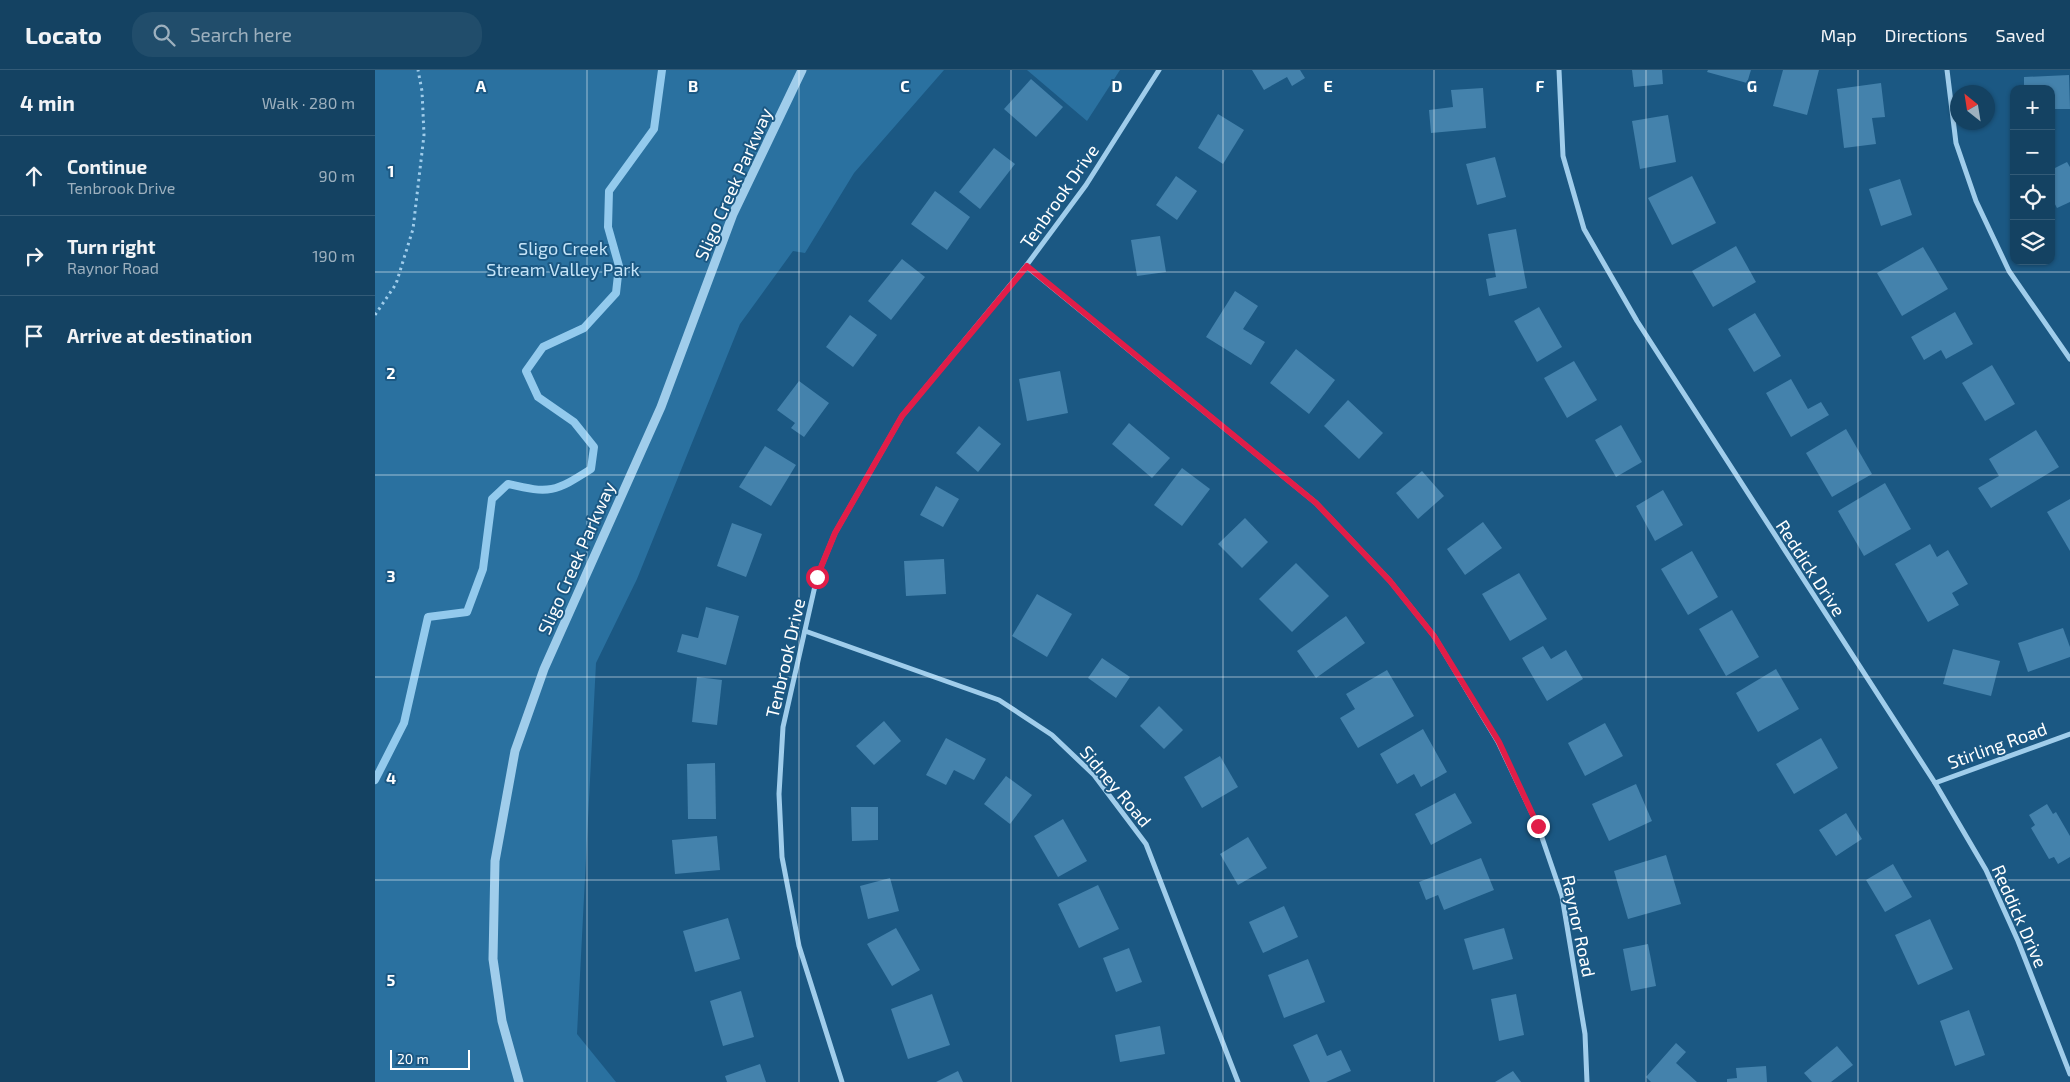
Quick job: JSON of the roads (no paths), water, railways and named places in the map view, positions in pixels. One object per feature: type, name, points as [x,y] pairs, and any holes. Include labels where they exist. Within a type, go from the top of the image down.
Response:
[{"type":"street","name":"Sligo Creek Parkway","points":[[519,1082],[502,1021],[493,959],[495,861],[515,751],[545,669],[661,407],[733,214],[802,70]]},
{"type":"street","name":"Tenbrook Drive","points":[[842,1082],[799,946],[782,858],[779,794],[783,727],[817,577],[835,533],[902,416],[1027,266],[1086,185],[1159,70]]},
{"type":"street","name":"Reddick Drive","points":[[1559,70],[1563,156],[1584,229],[1637,321],[1935,783],[1986,870],[2018,941],[2070,1074]]},
{"type":"street","points":[[1947,70],[1956,143],[1976,201],[2009,271],[2070,359]]},
{"type":"street","name":"Raynor Road","points":[[1027,266],[1316,503],[1390,581],[1434,636],[1499,742],[1538,826],[1556,878],[1562,896],[1585,1034],[1587,1082]]},
{"type":"street","name":"Sidney Road","points":[[805,631],[999,700],[1052,734],[1094,775],[1146,844],[1238,1082]]},
{"type":"street","name":"Stirling Road","points":[[1935,783],[2070,734]]},
{"type":"waterway","points":[[375,780],[404,723],[428,617],[467,612],[483,569],[492,499],[508,484],[534,489],[552,489],[569,482],[591,469],[594,447],[574,422],[538,397],[526,371],[543,347],[584,328],[616,293],[619,266],[608,227],[609,191],[654,129],[662,70]]},
{"type":"park label","name":"Sligo Creek Stream Valley Park","points":[[563,258]]}]
